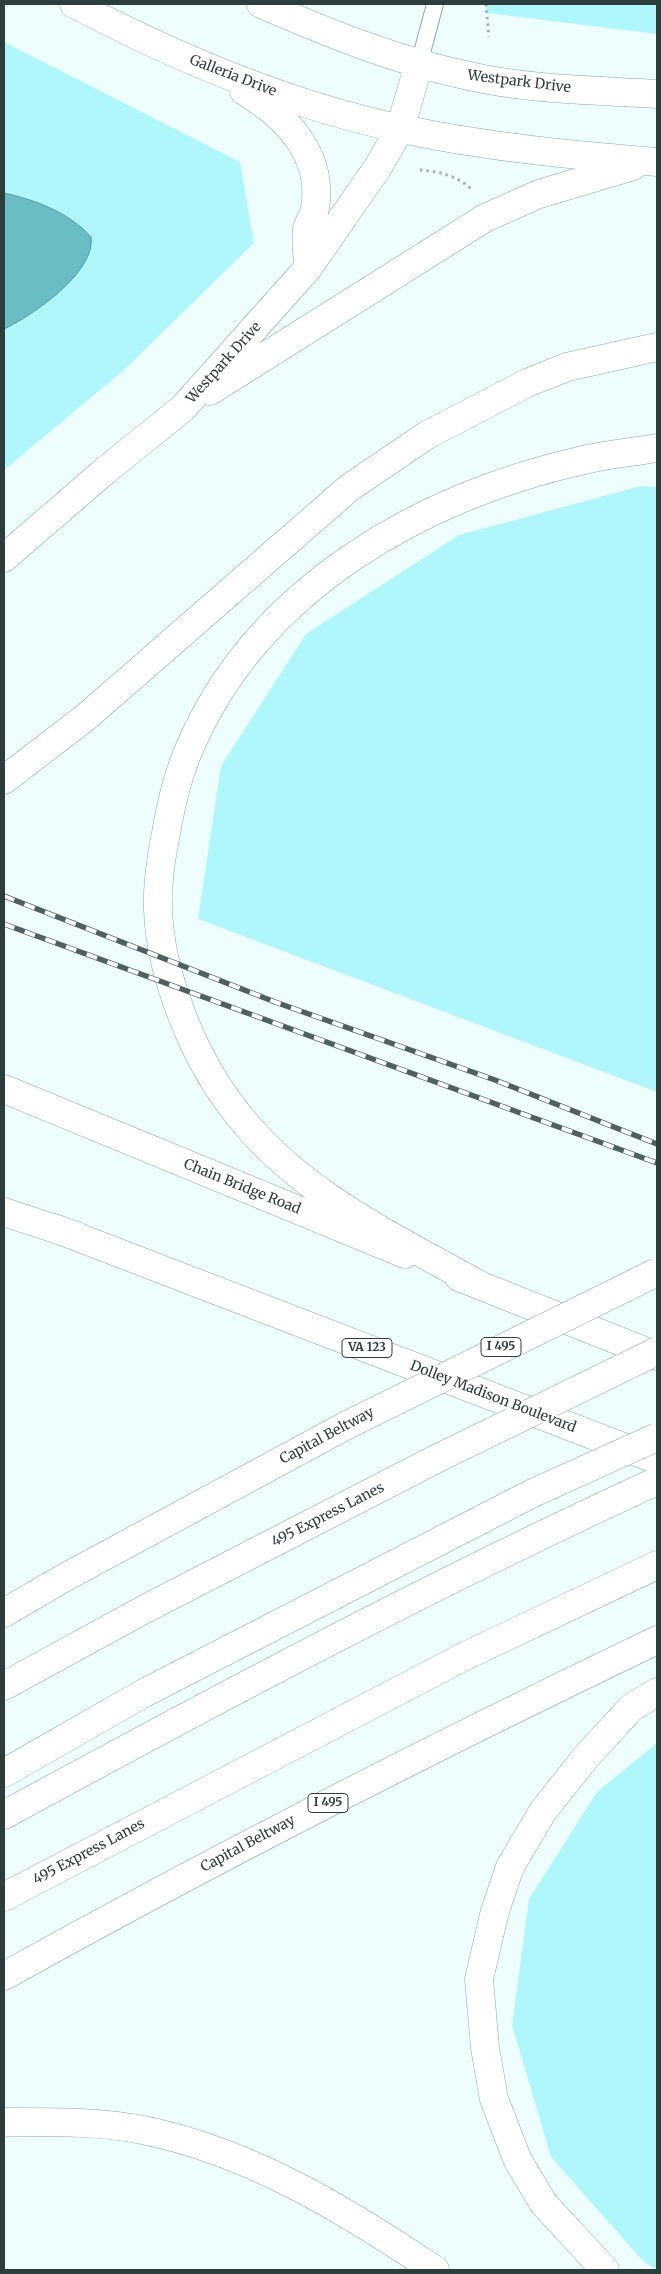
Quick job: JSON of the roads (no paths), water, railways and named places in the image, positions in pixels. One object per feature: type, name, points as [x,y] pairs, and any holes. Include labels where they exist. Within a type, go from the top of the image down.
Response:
[{"type":"main road","name":"Galleria Drive","points":[[74,4],[191,60],[275,92],[400,129]]},
{"type":"main road","points":[[261,4],[301,22],[419,64]]},
{"type":"main road","points":[[191,60],[262,102],[288,125],[304,145],[314,166],[316,189],[315,208],[307,231],[308,268]]},
{"type":"main road","name":"Westpark Drive","points":[[4,558],[106,470],[183,408],[308,268],[378,167],[400,129],[419,64],[470,77],[525,84],[657,94]]},
{"type":"main road","points":[[400,129],[492,145],[654,162]]},
{"type":"main road","points":[[183,408],[485,218],[538,194],[602,174],[654,162]]},
{"type":"main road","points":[[4,780],[86,717],[349,488],[427,435],[473,409],[527,383],[567,367],[657,347]]},
{"type":"main road","points":[[657,448],[589,458],[483,490],[384,535],[343,563],[267,628],[235,666],[189,748],[171,804],[161,860],[159,899],[164,952],[180,1009],[208,1072],[230,1104],[261,1142],[304,1179],[351,1212],[481,1286],[657,1356]]},
{"type":"main road","name":"Chain Bridge Road","points":[[4,1089],[481,1286]]},
{"type":"main road","name":"VA 123","points":[[4,1208],[77,1236]]},
{"type":"main road","points":[[4,1212],[77,1236]]},
{"type":"main road","name":"Dolley Madison Boulevard","points":[[77,1236],[657,1460]]},
{"type":"main road","name":"Capital Beltway","points":[[4,1613],[62,1579],[347,1424],[657,1272]]},
{"type":"main road","name":"495 Express Lanes","points":[[4,1686],[145,1609],[436,1459],[657,1351]]},
{"type":"main road","points":[[4,1773],[144,1693],[533,1493],[657,1436]]},
{"type":"main road","points":[[4,1815],[240,1687],[578,1518],[657,1481]]},
{"type":"main road","name":"495 Express Lanes","points":[[4,1897],[463,1657],[657,1564]]},
{"type":"main road","points":[[4,1596],[62,1579]]},
{"type":"main road","name":"Capital Beltway","points":[[4,1976],[100,1922],[294,1820],[657,1640]]},
{"type":"main road","points":[[605,2270],[544,2204],[518,2161],[494,2099],[485,2048],[479,1979],[496,1910],[510,1867],[543,1811],[586,1757],[631,1708],[657,1692]]},
{"type":"main road","points":[[4,2122],[92,2125],[143,2130],[212,2150],[283,2178],[326,2201],[351,2215],[435,2270]]},
{"type":"lane","points":[[419,64],[436,4]]},
{"type":"railway","points":[[4,896],[275,1002],[495,1080],[657,1144]]},
{"type":"railway","points":[[4,924],[657,1163]]}]
